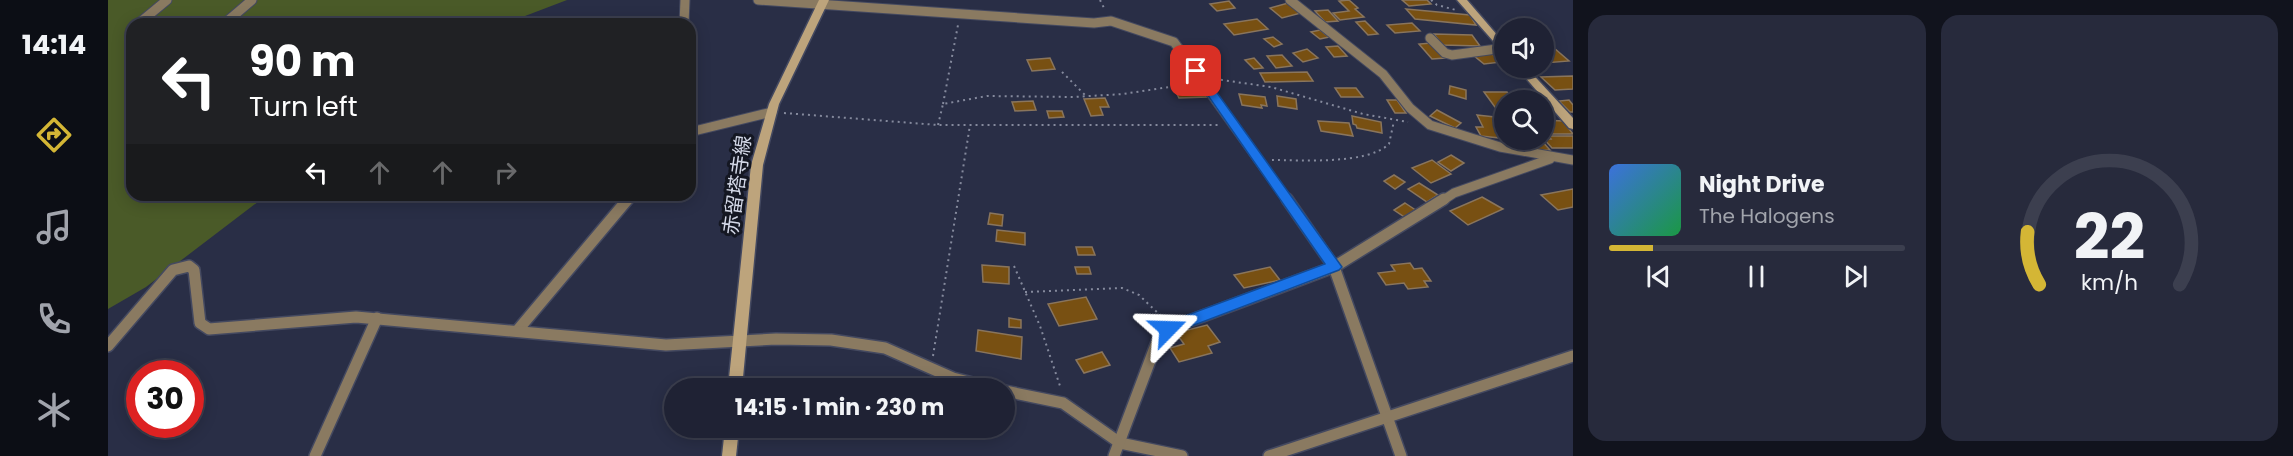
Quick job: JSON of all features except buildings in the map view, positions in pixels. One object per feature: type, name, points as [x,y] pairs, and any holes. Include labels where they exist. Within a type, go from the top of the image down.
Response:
[{"type":"main road","points":[[1462,0],[1494,36]]},
{"type":"main road","name":"赤留塔寺線","points":[[736,378],[758,165],[772,112],[796,54],[823,2]]},
{"type":"main road","points":[[1531,78],[1573,125]]},
{"type":"main road","points":[[729,456],[731,438]]},
{"type":"street","points":[[145,18],[167,0]]},
{"type":"street","points":[[231,18],[252,0]]},
{"type":"street","points":[[684,18],[685,0]]},
{"type":"street","points":[[758,0],[823,2],[1094,23],[1111,21],[1174,42],[1334,267],[1401,456]]},
{"type":"street","points":[[1293,3],[1306,0]]},
{"type":"street","points":[[1293,3],[1383,74],[1396,87],[1409,108],[1431,125],[1550,159],[1573,160]]},
{"type":"street","points":[[1430,38],[1445,53],[1452,55],[1494,49]]},
{"type":"street","points":[[696,131],[772,112]]},
{"type":"street","points":[[1114,456],[1156,342],[1172,327],[1334,267],[1454,193],[1550,159]]},
{"type":"street","points":[[517,331],[627,201]]},
{"type":"street","points":[[108,346],[173,270],[189,266],[194,270],[200,323],[209,330],[356,317],[666,345],[740,339],[863,343],[888,349],[955,378]]},
{"type":"street","points":[[315,456],[377,318]]},
{"type":"street","points":[[1269,456],[1573,356]]},
{"type":"street","points":[[1015,393],[1063,403],[1120,443],[1182,456]]},
{"type":"path","points":[[1431,0],[1443,7],[1472,11]]},
{"type":"path","points":[[938,125],[960,14]]},
{"type":"path","points":[[1062,72],[1085,95]]},
{"type":"path","points":[[943,104],[967,98],[1009,94],[1044,97],[1154,92],[1202,80],[1245,81],[1394,121],[1412,122],[1422,119]]},
{"type":"path","points":[[772,112],[938,125],[1235,125]]},
{"type":"path","points":[[1260,160],[1332,159],[1377,152],[1388,146],[1391,141],[1394,121]]},
{"type":"path","points":[[931,367],[970,125]]},
{"type":"path","points":[[1014,266],[1064,397],[1077,412]]},
{"type":"path","points":[[1025,292],[1129,289],[1146,300],[1172,327]]},
{"type":"green space","points":[[108,0],[567,0],[520,18],[126,18],[126,201],[259,201],[146,287],[108,309]]},
{"type":"route","points":[[1168,329],[1334,267],[1196,71]]}]
